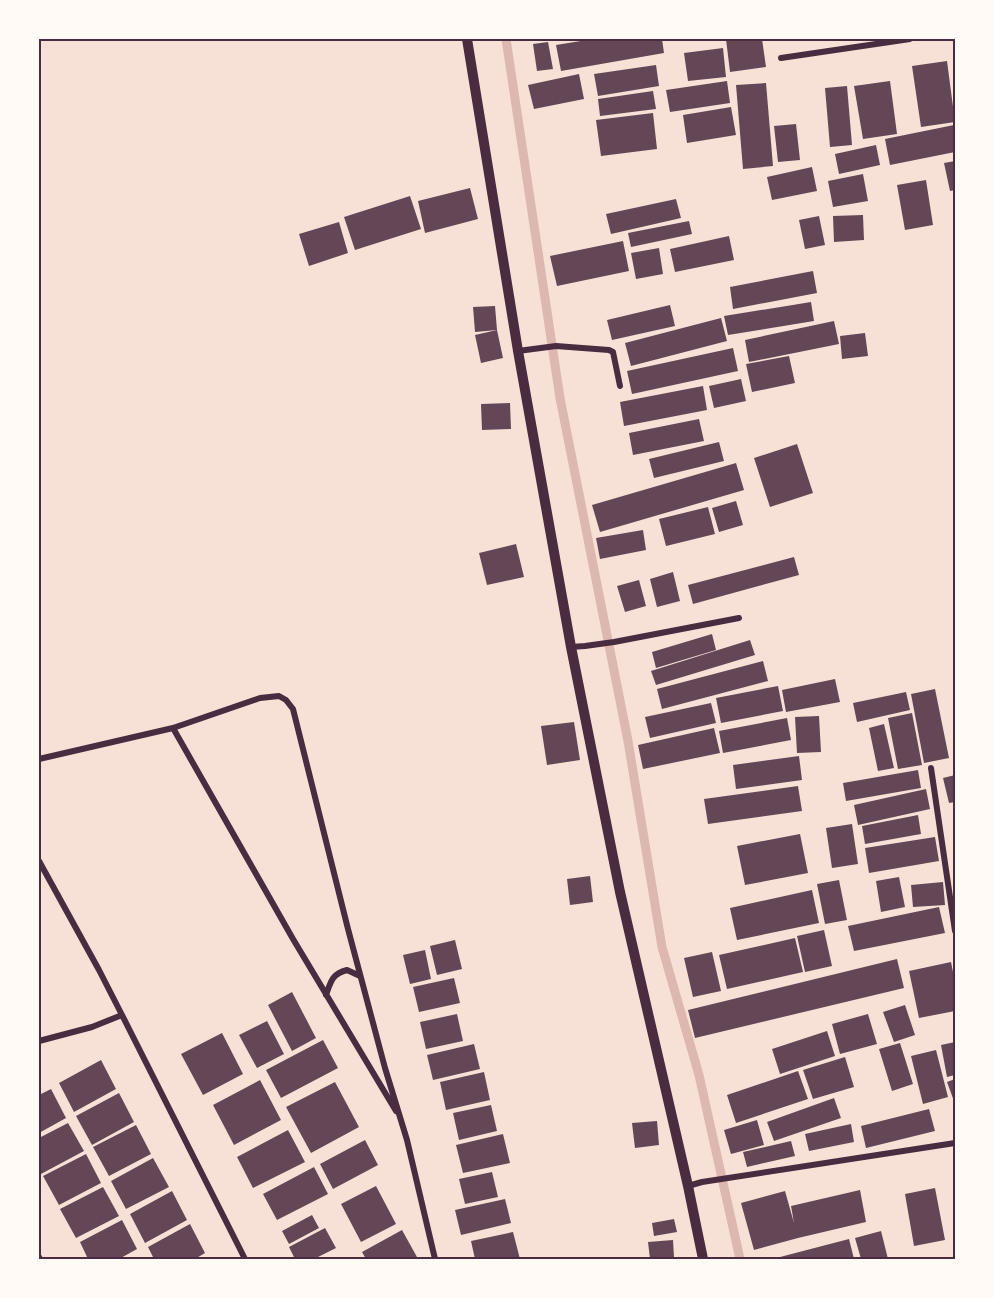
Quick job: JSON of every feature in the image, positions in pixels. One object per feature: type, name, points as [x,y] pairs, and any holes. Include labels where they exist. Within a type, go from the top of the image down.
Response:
[{"type":"street","points":[[467,39],[518,351],[571,647],[620,892],[703,1259]]},
{"type":"street","points":[[781,58],[910,39]]},
{"type":"street","points":[[518,351],[556,346],[609,350],[614,352],[620,387]]},
{"type":"street","points":[[571,647],[614,642],[739,618]]},
{"type":"street","points":[[39,759],[173,728],[260,698],[279,696],[286,700],[293,709],[360,976],[400,1118],[435,1259]]},
{"type":"street","points":[[173,728],[293,939],[400,1118]]},
{"type":"street","points":[[931,768],[955,931]]},
{"type":"street","points":[[39,861],[99,970],[244,1259]]},
{"type":"street","points":[[326,995],[337,974],[347,970],[360,976]]},
{"type":"street","points":[[39,1041],[92,1027],[122,1015]]},
{"type":"street","points":[[688,1186],[955,1143]]},
{"type":"building","points":[[593,39],[662,39],[664,53],[561,71],[556,45]]},
{"type":"building","points":[[726,39],[762,39],[766,67],[730,72]]},
{"type":"building","points":[[548,42],[553,69],[537,71],[533,44]]},
{"type":"building","points":[[723,48],[726,77],[688,81],[684,53]]},
{"type":"building","points":[[947,61],[955,122],[921,127],[912,66]]},
{"type":"building","points":[[656,65],[659,86],[598,96],[594,74]]},
{"type":"building","points":[[579,74],[584,99],[534,109],[528,85]]},
{"type":"building","points":[[727,81],[730,103],[670,112],[666,90]]},
{"type":"building","points":[[890,81],[897,134],[863,139],[854,86]]},
{"type":"building","points":[[766,83],[773,166],[743,169],[736,85]]},
{"type":"building","points":[[847,86],[852,145],[830,147],[825,88]]},
{"type":"building","points":[[653,91],[656,109],[600,116],[598,99]]},
{"type":"building","points":[[731,107],[736,135],[687,143],[683,115]]},
{"type":"building","points":[[653,113],[657,149],[601,156],[596,120]]},
{"type":"building","points":[[796,124],[800,160],[778,162],[774,126]]},
{"type":"building","points":[[954,125],[955,152],[890,165],[885,139]]},
{"type":"building","points":[[876,145],[880,165],[839,174],[835,154]]},
{"type":"building","points":[[955,161],[955,190],[950,191],[944,163]]},
{"type":"building","points":[[812,167],[817,191],[772,200],[767,177]]},
{"type":"building","points":[[863,174],[868,201],[833,207],[828,181]]},
{"type":"building","points":[[926,180],[933,225],[905,230],[897,185]]},
{"type":"building","points":[[470,188],[478,219],[425,233],[418,201]]},
{"type":"building","points":[[410,196],[421,229],[355,250],[344,217]]},
{"type":"building","points":[[676,199],[681,218],[611,234],[606,214]]},
{"type":"building","points":[[863,215],[864,240],[834,242],[833,216]]},
{"type":"building","points":[[819,216],[825,245],[805,249],[799,220]]},
{"type":"building","points":[[689,221],[692,234],[631,247],[628,233]]},
{"type":"building","points":[[339,222],[348,253],[309,266],[299,234]]},
{"type":"building","points":[[729,236],[734,260],[675,272],[670,249]]},
{"type":"building","points":[[623,241],[629,271],[557,286],[550,256]]},
{"type":"building","points":[[659,248],[663,274],[636,279],[631,253]]},
{"type":"building","points":[[813,271],[817,293],[733,309],[730,287]]},
{"type":"building","points":[[811,302],[814,321],[728,335],[724,316]]},
{"type":"building","points":[[670,305],[675,326],[612,340],[607,320]]},
{"type":"building","points":[[495,306],[497,330],[475,332],[473,307]]},
{"type":"building","points":[[721,318],[727,341],[631,366],[625,343]]},
{"type":"building","points":[[834,321],[839,344],[749,362],[745,340]]},
{"type":"building","points":[[497,330],[503,358],[481,363],[475,335]]},
{"type":"building","points":[[865,333],[868,356],[842,359],[840,336]]},
{"type":"building","points":[[733,348],[738,371],[632,394],[627,371]]},
{"type":"building","points":[[789,356],[795,383],[752,392],[746,364]]},
{"type":"building","points":[[741,379],[746,401],[714,408],[709,386]]},
{"type":"building","points":[[703,386],[707,410],[624,426],[620,402]]},
{"type":"building","points":[[510,403],[511,429],[482,430],[481,404]]},
{"type":"building","points":[[699,419],[704,441],[633,455],[629,433]]},
{"type":"building","points":[[719,442],[724,461],[654,478],[649,459]]},
{"type":"building","points":[[797,444],[813,493],[770,507],[754,458]]},
{"type":"building","points":[[736,463],[744,490],[600,532],[592,505]]},
{"type":"building","points":[[736,501],[743,525],[719,532],[712,508]]},
{"type":"building","points":[[708,507],[715,534],[666,546],[659,519]]},
{"type":"building","points":[[643,530],[646,550],[600,559],[596,538]]},
{"type":"building","points":[[516,544],[524,577],[487,585],[479,553]]},
{"type":"building","points":[[794,557],[799,575],[693,604],[688,585]]},
{"type":"building","points":[[673,572],[680,601],[657,607],[650,579]]},
{"type":"building","points":[[639,580],[646,606],[625,612],[617,586]]},
{"type":"building","points":[[712,634],[716,650],[656,668],[652,652]]},
{"type":"building","points":[[750,640],[755,655],[656,685],[651,671]]},
{"type":"building","points":[[763,661],[768,681],[662,709],[657,689]]},
{"type":"building","points":[[835,679],[840,702],[786,712],[782,690]]},
{"type":"building","points":[[778,686],[783,711],[721,723],[716,698]]},
{"type":"building","points":[[935,689],[949,758],[924,763],[911,694]]},
{"type":"building","points":[[906,692],[910,710],[857,722],[853,703]]},
{"type":"building","points":[[711,703],[716,723],[650,738],[645,717]]},
{"type":"building","points":[[912,713],[922,765],[898,769],[888,718]]},
{"type":"building","points":[[819,716],[821,752],[797,753],[795,717]]},
{"type":"building","points":[[787,718],[791,740],[723,753],[719,731]]},
{"type":"building","points":[[574,722],[580,760],[547,765],[541,726]]},
{"type":"building","points":[[884,724],[894,768],[878,771],[869,728]]},
{"type":"building","points":[[714,728],[720,753],[643,769],[638,745]]},
{"type":"building","points":[[799,756],[802,780],[736,789],[733,765]]},
{"type":"building","points":[[918,770],[921,788],[846,801],[843,783]]},
{"type":"building","points":[[955,775],[955,802],[949,803],[943,778]]},
{"type":"building","points":[[798,786],[802,811],[708,824],[704,799]]},
{"type":"building","points":[[926,789],[930,809],[858,825],[854,805]]},
{"type":"building","points":[[918,815],[921,834],[865,844],[862,826]]},
{"type":"building","points":[[852,824],[858,864],[832,868],[826,828]]},
{"type":"building","points":[[800,834],[808,873],[745,885],[737,846]]},
{"type":"building","points":[[935,837],[939,861],[869,873],[865,848]]},
{"type":"building","points":[[590,876],[593,902],[570,905],[567,879]]},
{"type":"building","points":[[899,877],[905,907],[881,912],[876,881]]},
{"type":"building","points":[[839,880],[847,920],[825,924],[817,884]]},
{"type":"building","points":[[943,882],[945,905],[913,907],[911,885]]},
{"type":"building","points":[[812,890],[819,923],[737,940],[730,908]]},
{"type":"building","points":[[939,907],[945,933],[854,951],[848,926]]},
{"type":"building","points":[[824,930],[832,966],[805,972],[797,936]]},
{"type":"building","points":[[795,938],[803,972],[727,989],[719,955]]},
{"type":"building","points":[[455,940],[462,969],[437,975],[430,946]]},
{"type":"building","points":[[425,950],[431,979],[410,984],[403,955]]},
{"type":"building","points":[[712,952],[721,991],[693,997],[684,958]]},
{"type":"building","points":[[897,959],[904,988],[695,1038],[688,1010]]},
{"type":"building","points":[[951,962],[955,982],[955,1011],[919,1018],[909,971]]},
{"type":"building","points":[[454,978],[460,1003],[419,1012],[413,987]]},
{"type":"building","points":[[292,992],[316,1038],[292,1051],[268,1005]]},
{"type":"building","points":[[905,1005],[915,1035],[894,1042],[883,1012]]},
{"type":"building","points":[[457,1014],[463,1041],[426,1049],[420,1022]]},
{"type":"building","points":[[868,1014],[877,1044],[840,1054],[832,1024]]},
{"type":"building","points":[[267,1021],[284,1054],[257,1068],[239,1035]]},
{"type":"building","points":[[827,1031],[835,1056],[780,1074],[772,1049]]},
{"type":"building","points":[[222,1033],[243,1074],[203,1095],[181,1054]]},
{"type":"building","points":[[323,1040],[338,1068],[281,1098],[266,1070]]},
{"type":"building","points":[[955,1042],[955,1075],[947,1077],[941,1045]]},
{"type":"building","points":[[900,1043],[913,1084],[892,1091],[879,1049]]},
{"type":"building","points":[[474,1044],[480,1069],[433,1080],[427,1055]]},
{"type":"building","points":[[936,1050],[948,1097],[923,1104],[911,1056]]},
{"type":"building","points":[[845,1057],[854,1087],[813,1099],[803,1070]]},
{"type":"building","points":[[101,1060],[116,1089],[74,1112],[59,1083]]},
{"type":"building","points":[[798,1071],[808,1099],[736,1123],[727,1095]]},
{"type":"building","points":[[484,1072],[490,1100],[446,1110],[440,1082]]},
{"type":"building","points":[[955,1079],[955,1104],[947,1082]]},
{"type":"building","points":[[260,1080],[281,1120],[234,1145],[213,1105]]},
{"type":"building","points":[[335,1082],[359,1127],[311,1153],[286,1107]]},
{"type":"building","points":[[51,1089],[66,1118],[39,1133],[39,1095]]},
{"type":"building","points":[[119,1093],[134,1122],[92,1145],[76,1116]]},
{"type":"building","points":[[834,1098],[841,1118],[774,1141],[767,1122]]},
{"type":"building","points":[[491,1105],[497,1131],[459,1140],[453,1113]]},
{"type":"building","points":[[929,1109],[935,1131],[866,1148],[861,1126]]},
{"type":"building","points":[[757,1120],[764,1145],[731,1154],[724,1130]]},
{"type":"building","points":[[657,1121],[659,1145],[635,1148],[632,1123]]},
{"type":"building","points":[[68,1123],[84,1151],[41,1174],[39,1138]]},
{"type":"building","points":[[851,1124],[854,1142],[809,1151],[805,1134]]},
{"type":"building","points":[[136,1125],[151,1154],[109,1176],[93,1147]]},
{"type":"building","points":[[288,1130],[305,1162],[253,1188],[237,1157]]},
{"type":"building","points":[[503,1134],[510,1163],[463,1173],[456,1145]]},
{"type":"building","points":[[365,1140],[378,1165],[333,1189],[320,1164]]},
{"type":"building","points":[[791,1141],[795,1156],[747,1167],[743,1152]]},
{"type":"building","points":[[86,1154],[101,1183],[59,1205],[43,1176]]},
{"type":"building","points":[[153,1158],[169,1187],[126,1209],[111,1181]]},
{"type":"building","points":[[314,1167],[328,1194],[277,1220],[263,1194]]},
{"type":"building","points":[[492,1172],[498,1197],[465,1204],[459,1179]]},
{"type":"building","points":[[376,1186],[396,1224],[361,1242],[341,1204]]},
{"type":"building","points":[[103,1187],[119,1216],[76,1238],[60,1209]]},
{"type":"building","points":[[935,1188],[945,1240],[914,1246],[905,1194]]},
{"type":"building","points":[[860,1190],[866,1222],[754,1250],[741,1203],[785,1191],[794,1223],[791,1206]]},
{"type":"building","points":[[172,1191],[187,1220],[145,1243],[130,1214]]},
{"type":"building","points":[[505,1199],[511,1223],[461,1235],[455,1210]]},
{"type":"building","points":[[312,1215],[319,1228],[289,1244],[282,1231]]},
{"type":"building","points":[[674,1219],[677,1232],[654,1236],[652,1223]]},
{"type":"building","points":[[122,1220],[137,1249],[119,1259],[88,1259],[80,1242]]},
{"type":"building","points":[[190,1224],[205,1253],[195,1259],[154,1259],[148,1247]]},
{"type":"building","points":[[325,1228],[336,1248],[314,1259],[295,1259],[289,1247]]},
{"type":"building","points":[[402,1230],[417,1257],[414,1259],[366,1259],[362,1252]]},
{"type":"building","points":[[881,1231],[888,1259],[861,1259],[855,1238]]},
{"type":"building","points":[[513,1232],[520,1259],[475,1259],[471,1241]]},
{"type":"building","points":[[849,1239],[854,1259],[780,1259],[780,1257]]},
{"type":"building","points":[[673,1240],[674,1257],[650,1259],[648,1242]]},
{"type":"waterway","points":[[506,39],[560,398],[628,741],[662,947],[699,1075],[740,1259]]}]
